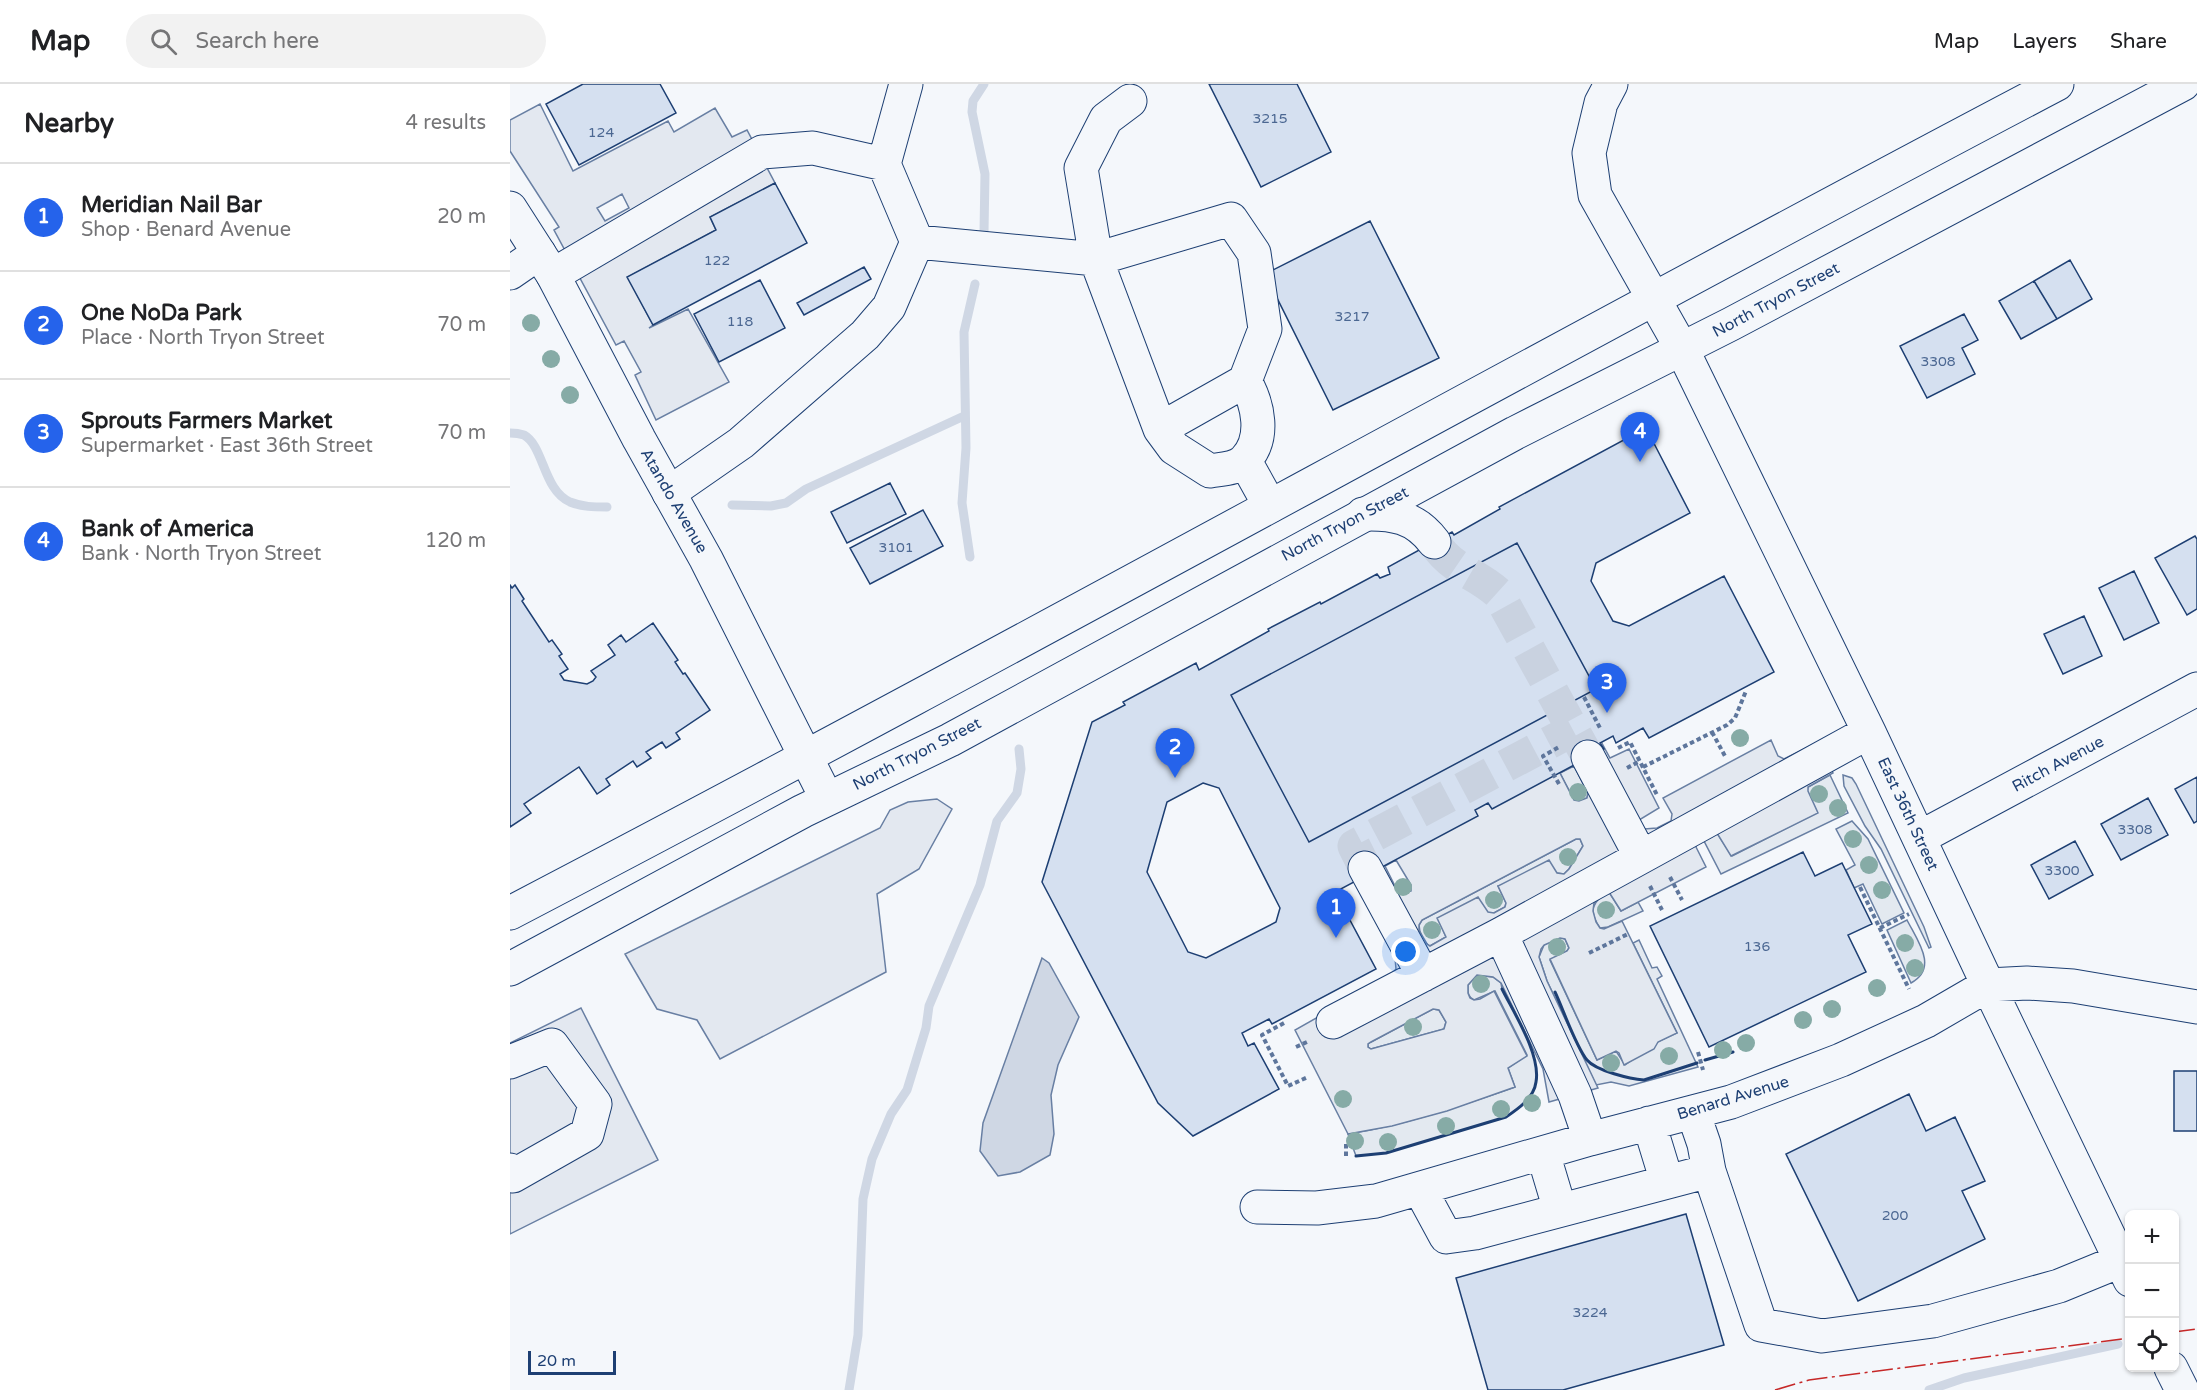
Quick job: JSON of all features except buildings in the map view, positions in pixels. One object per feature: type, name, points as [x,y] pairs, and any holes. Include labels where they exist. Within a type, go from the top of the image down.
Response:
[{"type":"main road","points":[[669,493],[741,443],[865,335],[889,307],[917,242],[884,164],[906,84]]},
{"type":"main road","name":"East 36th Street","points":[[1611,84],[1601,103],[1589,153],[1595,195],[1683,349],[1869,732],[2125,1270]]},
{"type":"main road","points":[[510,913],[806,758],[2057,84]]},
{"type":"main road","name":"North Tryon Street","points":[[510,969],[827,799],[950,740],[1515,432],[1683,349],[2183,84]]},
{"type":"main road","points":[[1130,101],[1106,119],[1081,168],[1096,259],[1160,429],[1174,448],[1210,471],[1231,468],[1245,461],[1255,443],[1258,419],[1254,396],[1245,381]]},
{"type":"main road","points":[[510,273],[546,264],[762,152],[813,148],[884,164]]},
{"type":"main road","name":"Atando Avenue","points":[[510,208],[546,264],[706,559],[827,799]]},
{"type":"main road","points":[[917,242],[1096,259],[1232,219],[1254,254],[1265,329],[1245,381],[1160,429]]},
{"type":"main road","points":[[1245,461],[1270,507]]},
{"type":"main road","points":[[1363,514],[1380,513],[1416,523],[1434,542]]},
{"type":"main road","name":"Ritch Avenue","points":[[1919,838],[2197,689]]},
{"type":"main road","points":[[1333,1022],[1501,934],[1869,732]]},
{"type":"main road","points":[[1588,758],[1641,857]]},
{"type":"main road","points":[[1365,868],[1423,975]]},
{"type":"main road","points":[[1501,934],[1575,1095],[1590,1139]]},
{"type":"main road","name":"Benard Avenue","points":[[1257,1207],[1317,1208],[1376,1201],[1590,1139],[1731,1102],[1841,1060],[1926,1021],[1988,985],[2027,983],[2073,986],[2197,1007]]},
{"type":"main road","points":[[510,1062],[552,1044],[595,1104],[587,1134],[513,1176],[510,1170]]},
{"type":"main road","points":[[1693,1112],[1704,1144],[1709,1171],[1761,1325],[1822,1336],[1933,1321],[2125,1270]]},
{"type":"main road","points":[[1649,1123],[1667,1182]]},
{"type":"main road","points":[[1542,1153],[1560,1210]]},
{"type":"main road","points":[[1420,1189],[1446,1237],[1474,1233],[1709,1171]]},
{"type":"main road","points":[[2173,1372],[2182,1390]]},
{"type":"path","points":[[1643,767],[1727,725],[1735,718],[1746,691]]},
{"type":"path","points":[[1712,732],[1726,759]]},
{"type":"path","points":[[1860,887],[1910,989]]},
{"type":"path","points":[[1880,928],[1910,914]]},
{"type":"path","points":[[1589,953],[1628,934]]},
{"type":"path","points":[[1284,1023],[1262,1035],[1288,1086],[1308,1077]]},
{"type":"path","points":[[1698,1052],[1703,1070]]},
{"type":"path","points":[[1346,1143],[1346,1156]]},
{"type":"shaded area","points":[[540,104],[573,171],[668,121],[674,132],[715,108],[732,137],[747,130],[775,183],[710,217],[716,230],[628,277],[653,325],[649,328],[688,309],[729,382],[656,420],[635,375],[641,372],[624,341],[616,345],[554,230],[559,227],[510,151],[510,120]],"holes":[[[622,194],[629,208],[605,221],[597,208]]]},
{"type":"shaded area","points":[[1578,699],[1610,758],[1629,749],[1659,808],[1639,820],[1644,829],[1657,828],[1671,821],[1672,814],[1663,798],[1771,740],[1778,756],[1784,759],[1818,742],[1833,773],[1808,787],[1818,813],[1731,856],[1717,833],[1697,844],[1696,847],[1706,867],[1621,911],[1609,892],[1594,903],[1593,911],[1600,928],[1604,929],[1622,921],[1677,1033],[1658,1042],[1654,1049],[1624,1065],[1616,1051],[1597,1060],[1550,959],[1569,948],[1565,939],[1560,938],[1544,945],[1539,957],[1547,981],[1598,1088],[1549,1102],[1543,1069],[1501,983],[1493,977],[1477,975],[1468,985],[1470,998],[1480,999],[1494,991],[1527,1056],[1508,1068],[1515,1087],[1447,1111],[1392,1126],[1348,1134],[1295,1030],[1389,977],[1396,969],[1395,958],[1329,831]],"holes":[[[1574,766],[1588,793],[1587,798],[1574,800],[1560,773]],[[1576,839],[1580,839],[1583,846],[1564,874],[1557,873],[1549,860],[1498,886],[1506,903],[1505,907],[1494,913],[1488,912],[1478,897],[1437,918],[1446,937],[1430,946],[1419,930],[1422,920]],[[1396,860],[1411,885],[1411,891],[1403,894],[1398,892],[1385,866]],[[1433,1009],[1439,1010],[1446,1022],[1444,1029],[1371,1049],[1368,1044]]]},
{"type":"shaded area","points":[[1574,765],[1588,793],[1587,798],[1579,801],[1574,800],[1560,773]]},
{"type":"shaded area","points":[[1830,775],[1848,813],[1721,874],[1703,839],[1717,833],[1732,856],[1817,813],[1807,791],[1808,787]]},
{"type":"shaded area","points":[[1843,775],[1852,778],[1856,784],[1924,927],[1931,947],[1929,948],[1881,849],[1865,826],[1844,786]]},
{"type":"shaded area","points":[[937,799],[952,809],[919,869],[877,894],[886,972],[720,1059],[697,1020],[657,1009],[625,954],[880,828],[890,810],[908,802]]},
{"type":"shaded area","points":[[1852,821],[1868,839],[1904,913],[1882,924],[1863,884],[1854,888],[1846,870],[1855,865],[1836,829]]},
{"type":"shaded area","points":[[1576,839],[1580,839],[1583,846],[1564,874],[1557,873],[1498,886],[1506,903],[1505,907],[1494,913],[1438,918],[1446,937],[1430,946],[1424,940],[1419,928],[1422,920]]},
{"type":"shaded area","points":[[1609,892],[1621,911],[1638,902],[1643,911],[1608,927],[1600,928],[1594,916],[1594,907],[1599,899]]},
{"type":"shaded area","points":[[1907,920],[1920,945],[1925,962],[1924,970],[1911,983],[1887,930]]},
{"type":"shaded area","points":[[1560,937],[1565,939],[1569,948],[1550,960],[1597,1060],[1616,1051],[1625,1065],[1657,1042],[1677,1033],[1633,943],[1639,940],[1652,968],[1657,967],[1662,976],[1657,979],[1698,1067],[1629,1086],[1611,1082],[1596,1085],[1547,981],[1539,957],[1544,945]]},
{"type":"shaded area","points":[[1042,958],[1049,963],[1079,1017],[1058,1065],[1051,1095],[1054,1134],[1050,1155],[1020,1172],[998,1176],[980,1151],[983,1123]]},
{"type":"shaded area","points":[[1477,975],[1493,977],[1501,983],[1531,1047],[1536,1082],[1529,1098],[1506,1117],[1386,1153],[1356,1156],[1348,1134],[1412,1120],[1515,1087],[1508,1068],[1527,1055],[1495,991],[1474,1000],[1469,995],[1468,985]]},
{"type":"shaded area","points":[[581,1008],[658,1160],[510,1234],[510,1043]]},
{"type":"shaded area","points":[[1433,1009],[1439,1010],[1446,1022],[1444,1029],[1371,1049],[1368,1047],[1371,1042]]},
{"type":"waterway","points":[[984,84],[973,101],[972,112],[985,174],[984,232]]},
{"type":"waterway","points":[[970,557],[962,503],[966,448],[964,332],[975,284]]},
{"type":"waterway","points":[[732,505],[771,506],[786,503],[806,489],[964,416]]},
{"type":"waterway","points":[[510,433],[524,435],[531,441],[554,488],[561,496],[579,505],[607,507]]},
{"type":"waterway","points":[[849,1390],[858,1335],[863,1199],[872,1159],[891,1114],[907,1090],[926,1028],[929,1006],[980,885],[997,821],[1017,793],[1021,769],[1019,749]]},
{"type":"waterway","points":[[1929,1390],[1964,1378],[2118,1344]]},
{"type":"tunnel","points":[[1434,542],[1448,559],[1498,593],[1584,750]]},
{"type":"tunnel","points":[[1365,868],[1354,846],[1573,730]]},
{"type":"wall","points":[[1356,1156],[1386,1153],[1506,1117],[1529,1098],[1536,1082],[1534,1059],[1531,1047],[1502,989]]},
{"type":"wall","points":[[1555,992],[1583,1054],[1598,1068],[1644,1080],[1697,1063]]},
{"type":"wall","points":[[1705,1060],[1733,1052]]},
{"type":"power","points":[[2179,1331],[2197,1329]]},
{"type":"power","points":[[1775,1390],[1809,1380],[2125,1339]]},
{"type":"place","name":"Bank of America","points":[[1640,462]]},
{"type":"place","name":"Sprouts Farmers Market","points":[[1607,713]]},
{"type":"place","name":"One NoDa Park","points":[[1175,778]]},
{"type":"place","name":"Meridian Nail Bar","points":[[1336,938]]}]
